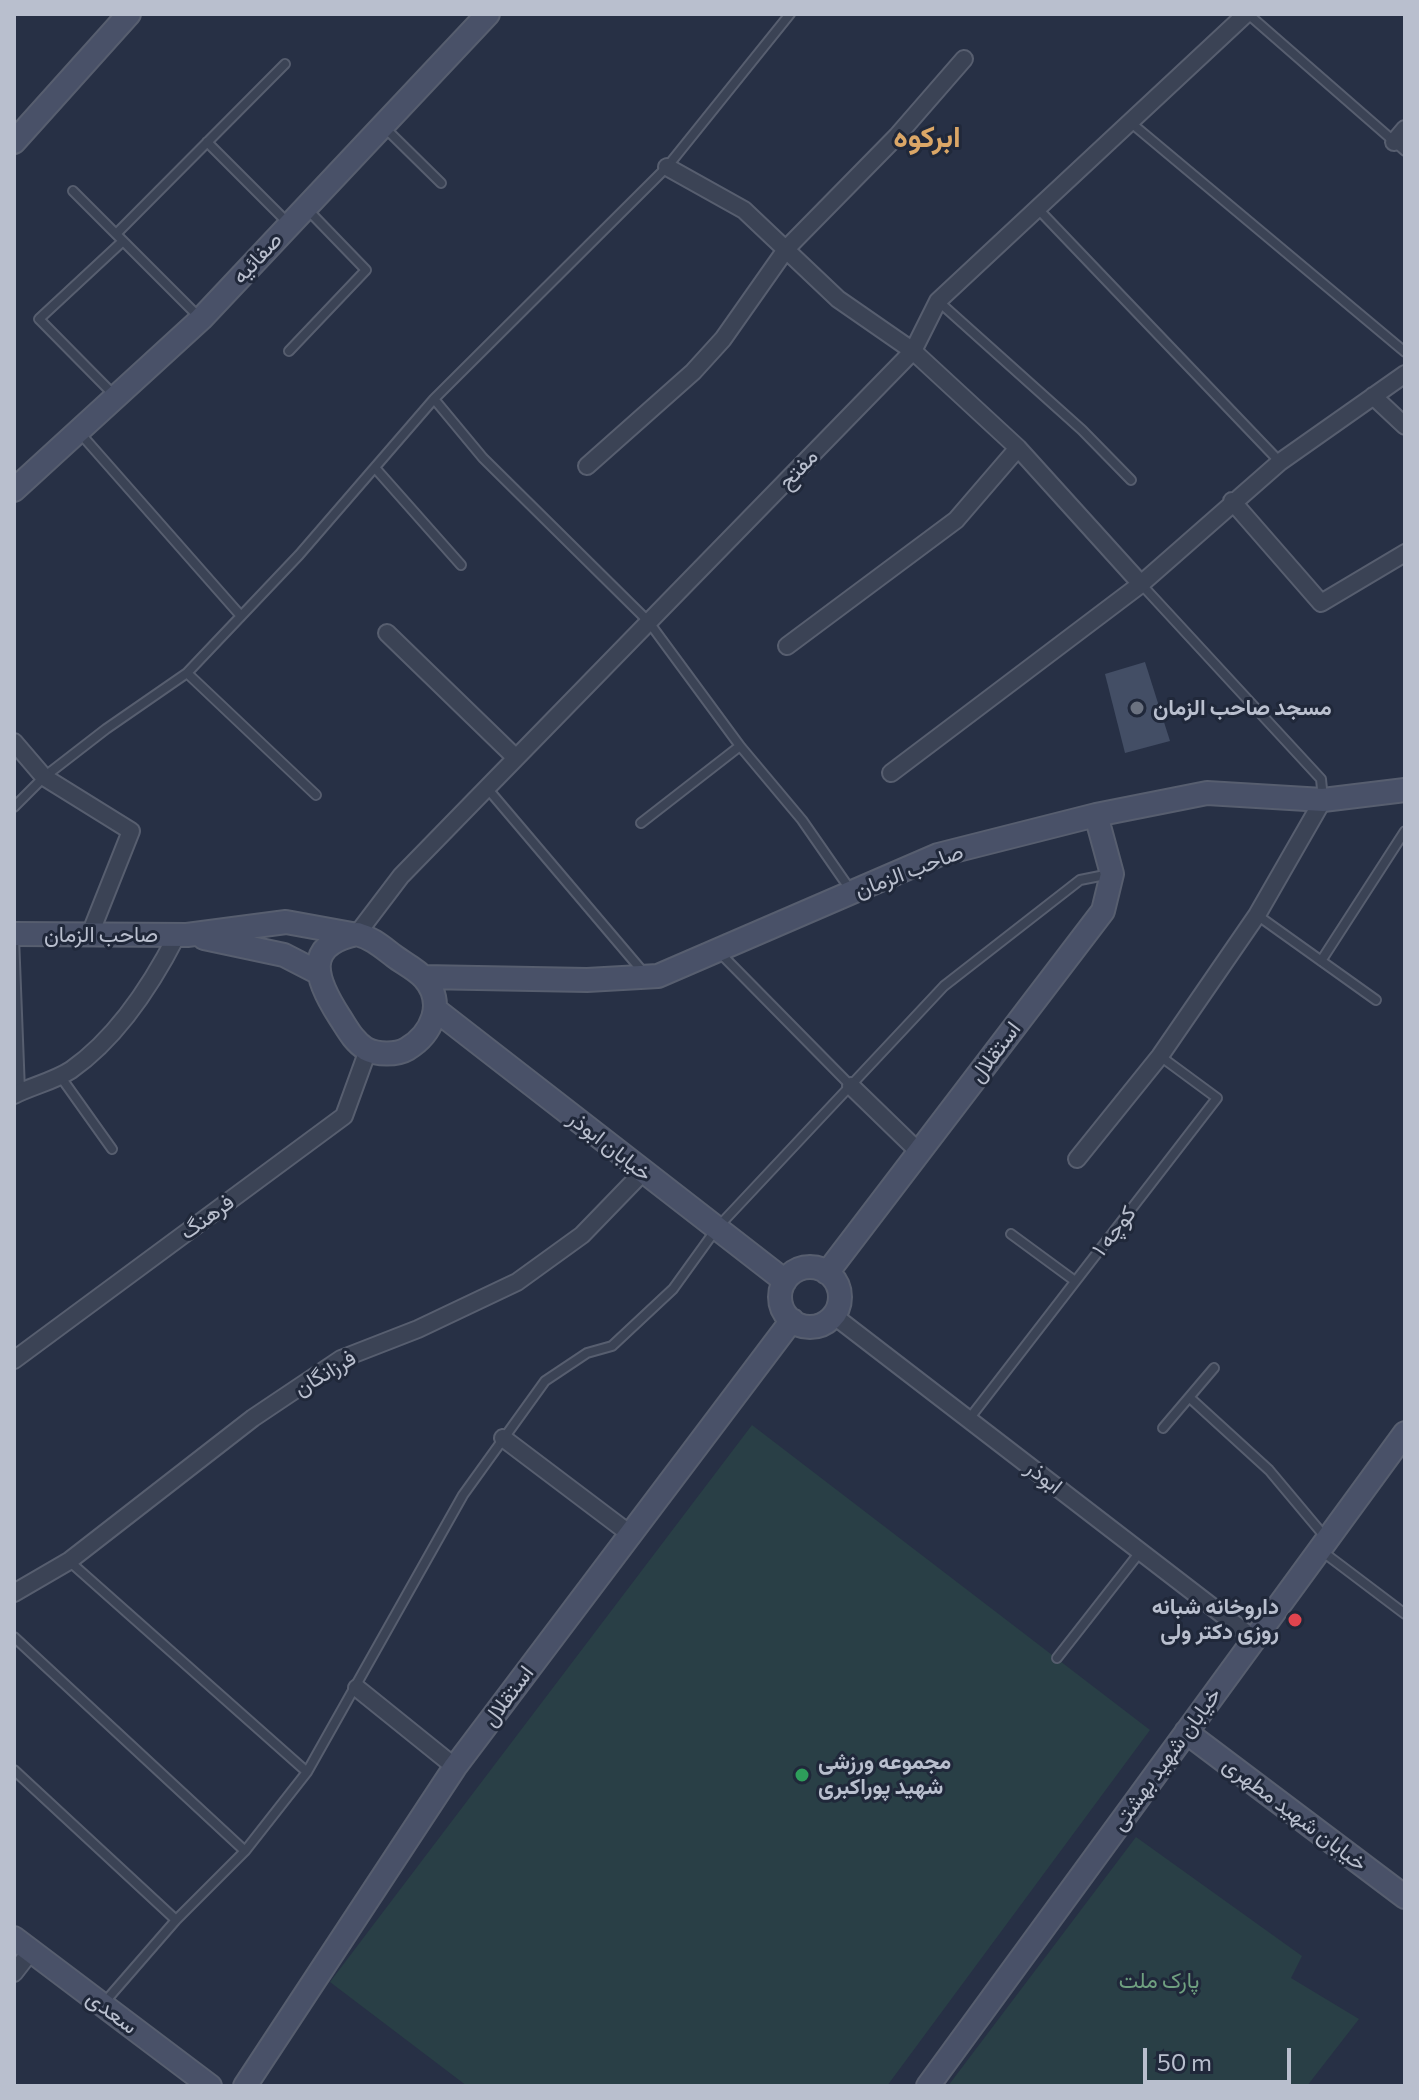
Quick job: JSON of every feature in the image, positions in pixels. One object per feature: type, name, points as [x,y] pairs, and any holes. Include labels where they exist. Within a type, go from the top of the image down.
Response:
[{"type":"street","points":[[14,142],[129,14]]},
{"type":"street","name":"صفائیه","points":[[14,490],[201,319],[488,14]]},
{"type":"street","name":"مفتح","points":[[357,934],[401,876],[913,351],[938,301],[1247,14]]},
{"type":"street","points":[[587,466],[693,372],[723,339],[787,248],[897,136],[964,59]]},
{"type":"street","points":[[667,167],[744,210],[838,299],[913,351],[1018,448],[1141,584]]},
{"type":"street","points":[[891,773],[1141,584],[1280,462],[1405,374]]},
{"type":"street","points":[[1373,396],[1405,426]]},
{"type":"street","points":[[787,646],[956,520],[1018,448]]},
{"type":"street","points":[[1232,501],[1321,603],[1405,553]]},
{"type":"street","points":[[387,633],[516,758]]},
{"type":"street","points":[[14,742],[44,777],[131,831],[90,934]]},
{"type":"street","name":"صاحب الزمان","points":[[423,977],[587,980],[658,976],[938,855],[1096,815],[1207,793],[1323,800],[1405,790]]},
{"type":"street","points":[[1077,1159],[1160,1056],[1257,915],[1323,800]]},
{"type":"street","name":"استقلال","points":[[827,1273],[1103,911],[1112,874],[1096,815]]},
{"type":"street","points":[[182,935],[286,922],[357,934],[376,943],[423,977],[433,993],[436,1010],[425,1039],[399,1054],[368,1050],[353,1037],[323,991],[317,972],[321,953],[336,938],[357,934]]},
{"type":"street","name":"صاحب الزمان","points":[[14,934],[182,935]]},
{"type":"street","points":[[182,935],[284,955],[317,972]]},
{"type":"street","points":[[17,1094],[70,1070],[117,1026],[154,981],[182,935]]},
{"type":"street","name":"خیابان ابوذر","points":[[436,1010],[785,1281]]},
{"type":"street","name":"فرهنگ","points":[[14,1360],[344,1116],[368,1050]]},
{"type":"street","points":[[851,1086],[919,1152]]},
{"type":"street","name":"فرزانگان","points":[[14,1593],[69,1561],[253,1418],[341,1359],[418,1329],[517,1282],[582,1235],[643,1172]]},
{"type":"street","points":[[813,1266],[827,1273],[840,1290],[838,1309],[826,1323],[807,1327],[792,1320],[780,1304],[785,1281],[795,1270],[813,1266]]},
{"type":"street","name":"ابوذر","points":[[833,1315],[1254,1639]]},
{"type":"street","name":"استقلال","points":[[245,2086],[455,1767],[792,1320]]},
{"type":"street","name":"خیابان شهید بهشتی","points":[[928,2086],[1405,1433]]},
{"type":"street","points":[[503,1438],[630,1534]]},
{"type":"street","points":[[357,1688],[455,1767]]},
{"type":"street","name":"خیابان شهید مطهری","points":[[1186,1732],[1405,1897]]},
{"type":"street","points":[[14,1973],[22,1944]]},
{"type":"street","name":"سعدی","points":[[22,1944],[210,2086]]},
{"type":"lane","points":[[14,807],[44,777],[187,673],[376,469],[434,399],[667,167],[790,14]]},
{"type":"lane","points":[[1247,14],[1401,141]]},
{"type":"lane","points":[[115,397],[39,319],[285,64]]},
{"type":"lane","points":[[1130,122],[1405,352]]},
{"type":"lane","points":[[383,125],[441,183]]},
{"type":"lane","points":[[207,142],[366,270],[289,351]]},
{"type":"lane","points":[[73,191],[201,319]]},
{"type":"lane","points":[[1039,210],[1280,462]]},
{"type":"lane","points":[[938,301],[1082,430],[1131,480]]},
{"type":"lane","points":[[434,399],[483,458],[648,621],[740,746],[802,820],[852,892]]},
{"type":"lane","points":[[78,431],[241,616]]},
{"type":"lane","points":[[376,469],[461,565]]},
{"type":"lane","points":[[1141,584],[1321,779],[1323,800]]},
{"type":"lane","points":[[187,673],[316,795]]},
{"type":"lane","points":[[641,823],[740,746]]},
{"type":"lane","points":[[487,787],[647,976]]},
{"type":"lane","points":[[1321,961],[1405,831]]},
{"type":"lane","points":[[102,2005],[176,1920],[245,1851],[307,1772],[463,1495],[545,1381],[587,1353],[612,1346],[673,1289],[717,1228],[944,986],[1080,880],[1112,874]]},
{"type":"lane","points":[[1257,915],[1376,1000]]},
{"type":"lane","points":[[14,934],[17,1094]]},
{"type":"lane","points":[[717,950],[851,1086]]},
{"type":"lane","name":"کوچه ۱","points":[[969,1419],[1217,1098],[1160,1056]]},
{"type":"lane","points":[[59,1075],[112,1149]]},
{"type":"lane","points":[[1011,1234],[1075,1281]]},
{"type":"lane","points":[[1163,1428],[1214,1368]]},
{"type":"lane","points":[[1190,1398],[1269,1470],[1323,1544],[1405,1614]]},
{"type":"lane","points":[[1057,1658],[1141,1551]]},
{"type":"lane","points":[[69,1561],[307,1772]]},
{"type":"lane","points":[[14,1637],[245,1851]]},
{"type":"lane","points":[[14,1770],[176,1920]]},
{"type":"green space","name":"مجموعه ورزشی شهید پوراکبری","points":[[752,1425],[1150,1730],[887,2086],[467,2086],[330,1982]]},
{"type":"green space","name":"پارک ملت","points":[[1136,1837],[1302,1956],[1291,1978],[1359,2019],[1307,2086],[948,2086]]},
{"type":"building","name":"مسجد صاحب الزمان","points":[[1145,662],[1170,741],[1125,753],[1105,674]]},
{"type":"place","name":"مسجد صاحب الزمان","points":[[1137,708]]},
{"type":"place","name":"داروخانه شبانه روزی دکتر ولی","points":[[1295,1620]]},
{"type":"place","name":"مجموعه ورزشی شهید پوراکبری","points":[[802,1775]]},
{"type":"district","name":"ابرکوه","points":[[927,137]]}]
